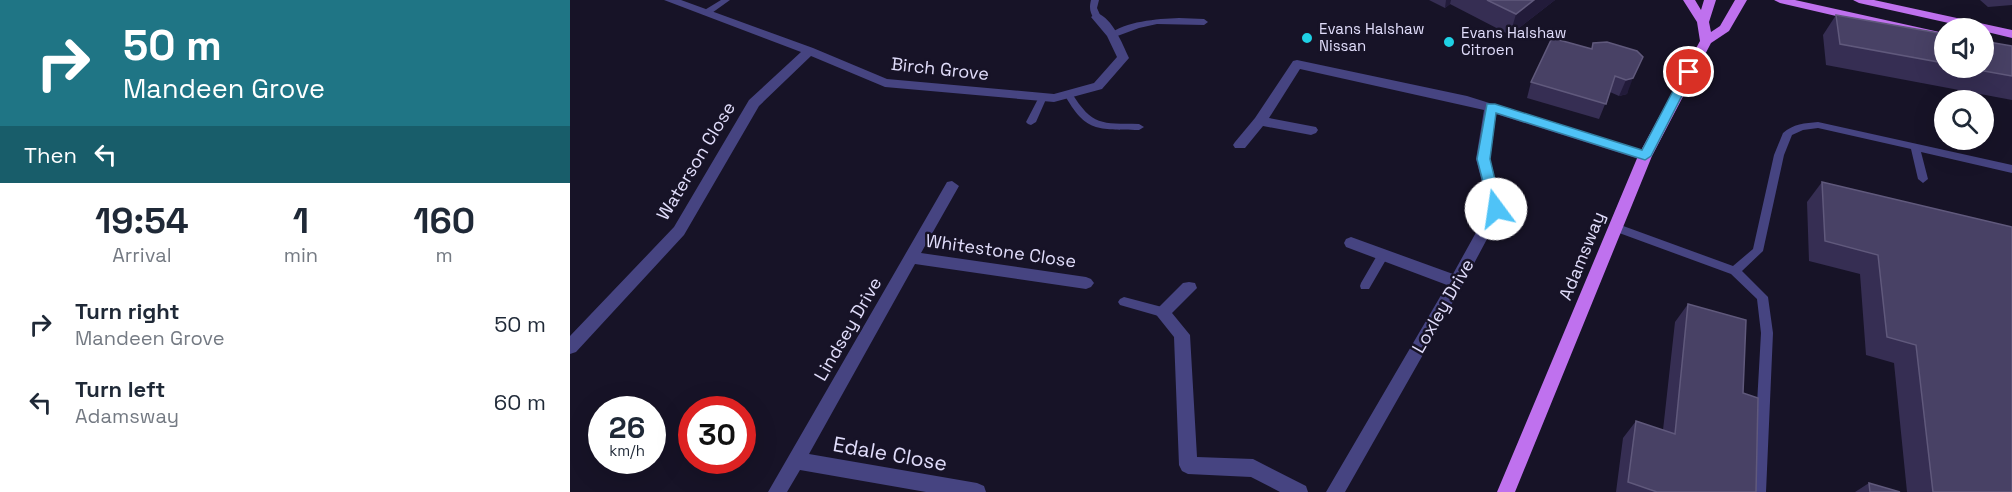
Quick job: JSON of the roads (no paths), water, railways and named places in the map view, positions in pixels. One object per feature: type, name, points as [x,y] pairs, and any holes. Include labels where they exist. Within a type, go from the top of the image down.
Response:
[{"type":"main road","points":[[1689,0],[1703,22],[1706,41]]},
{"type":"main road","points":[[1703,22],[1710,0]]},
{"type":"main road","name":"Adamsway","points":[[1506,492],[1645,156],[1706,41],[1725,27],[1741,0]]},
{"type":"main road","points":[[1780,0],[1934,35]]},
{"type":"main road","points":[[1815,0],[1872,13],[1934,34]]},
{"type":"main road","points":[[1859,0],[2012,34]]},
{"type":"street","name":"Birch Grove","points":[[670,0],[809,51],[885,82],[1054,98],[1098,86],[1123,57],[1112,35],[1097,17]]},
{"type":"street","name":"Waterson Close","points":[[570,348],[679,231],[754,103],[809,51]]},
{"type":"street","points":[[1240,145],[1260,120],[1297,64],[1491,107],[1645,156]]},
{"type":"street","name":"Loxley Drive","points":[[1335,492],[1457,282],[1496,209],[1484,159],[1491,107]]},
{"type":"street","points":[[1260,120],[1311,130]]},
{"type":"street","name":"Lindsey Drive","points":[[777,492],[952,186]]},
{"type":"street","points":[[1351,243],[1457,282]]},
{"type":"street","name":"Whitestone Close","points":[[912,258],[1086,283]]},
{"type":"street","points":[[1189,288],[1162,312],[1182,335],[1188,465],[1254,468],[1299,492]]},
{"type":"street","name":"Edale Close","points":[[795,460],[977,492]]},
{"type":"lane","points":[[706,13],[726,0]]},
{"type":"lane","points":[[1095,0],[1093,8],[1097,17]]},
{"type":"lane","points":[[1112,35],[1151,21],[1168,19],[1204,22]]},
{"type":"lane","points":[[1068,94],[1079,114],[1088,122],[1139,127]]},
{"type":"lane","points":[[1031,122],[1043,97]]},
{"type":"lane","points":[[1735,271],[1758,251],[1779,155],[1788,133],[1801,127],[1818,125],[2012,170]]},
{"type":"lane","points":[[1915,147],[1923,179]]},
{"type":"lane","points":[[1615,227],[1735,271],[1762,297],[1767,333],[1759,492]]},
{"type":"lane","points":[[1365,286],[1383,255]]},
{"type":"lane","points":[[1124,302],[1162,312]]},
{"type":"place","name":"Evans Halshaw Nissan","points":[[1307,38]]},
{"type":"place","name":"Evans Halshaw Citroen","points":[[1449,42]]}]
